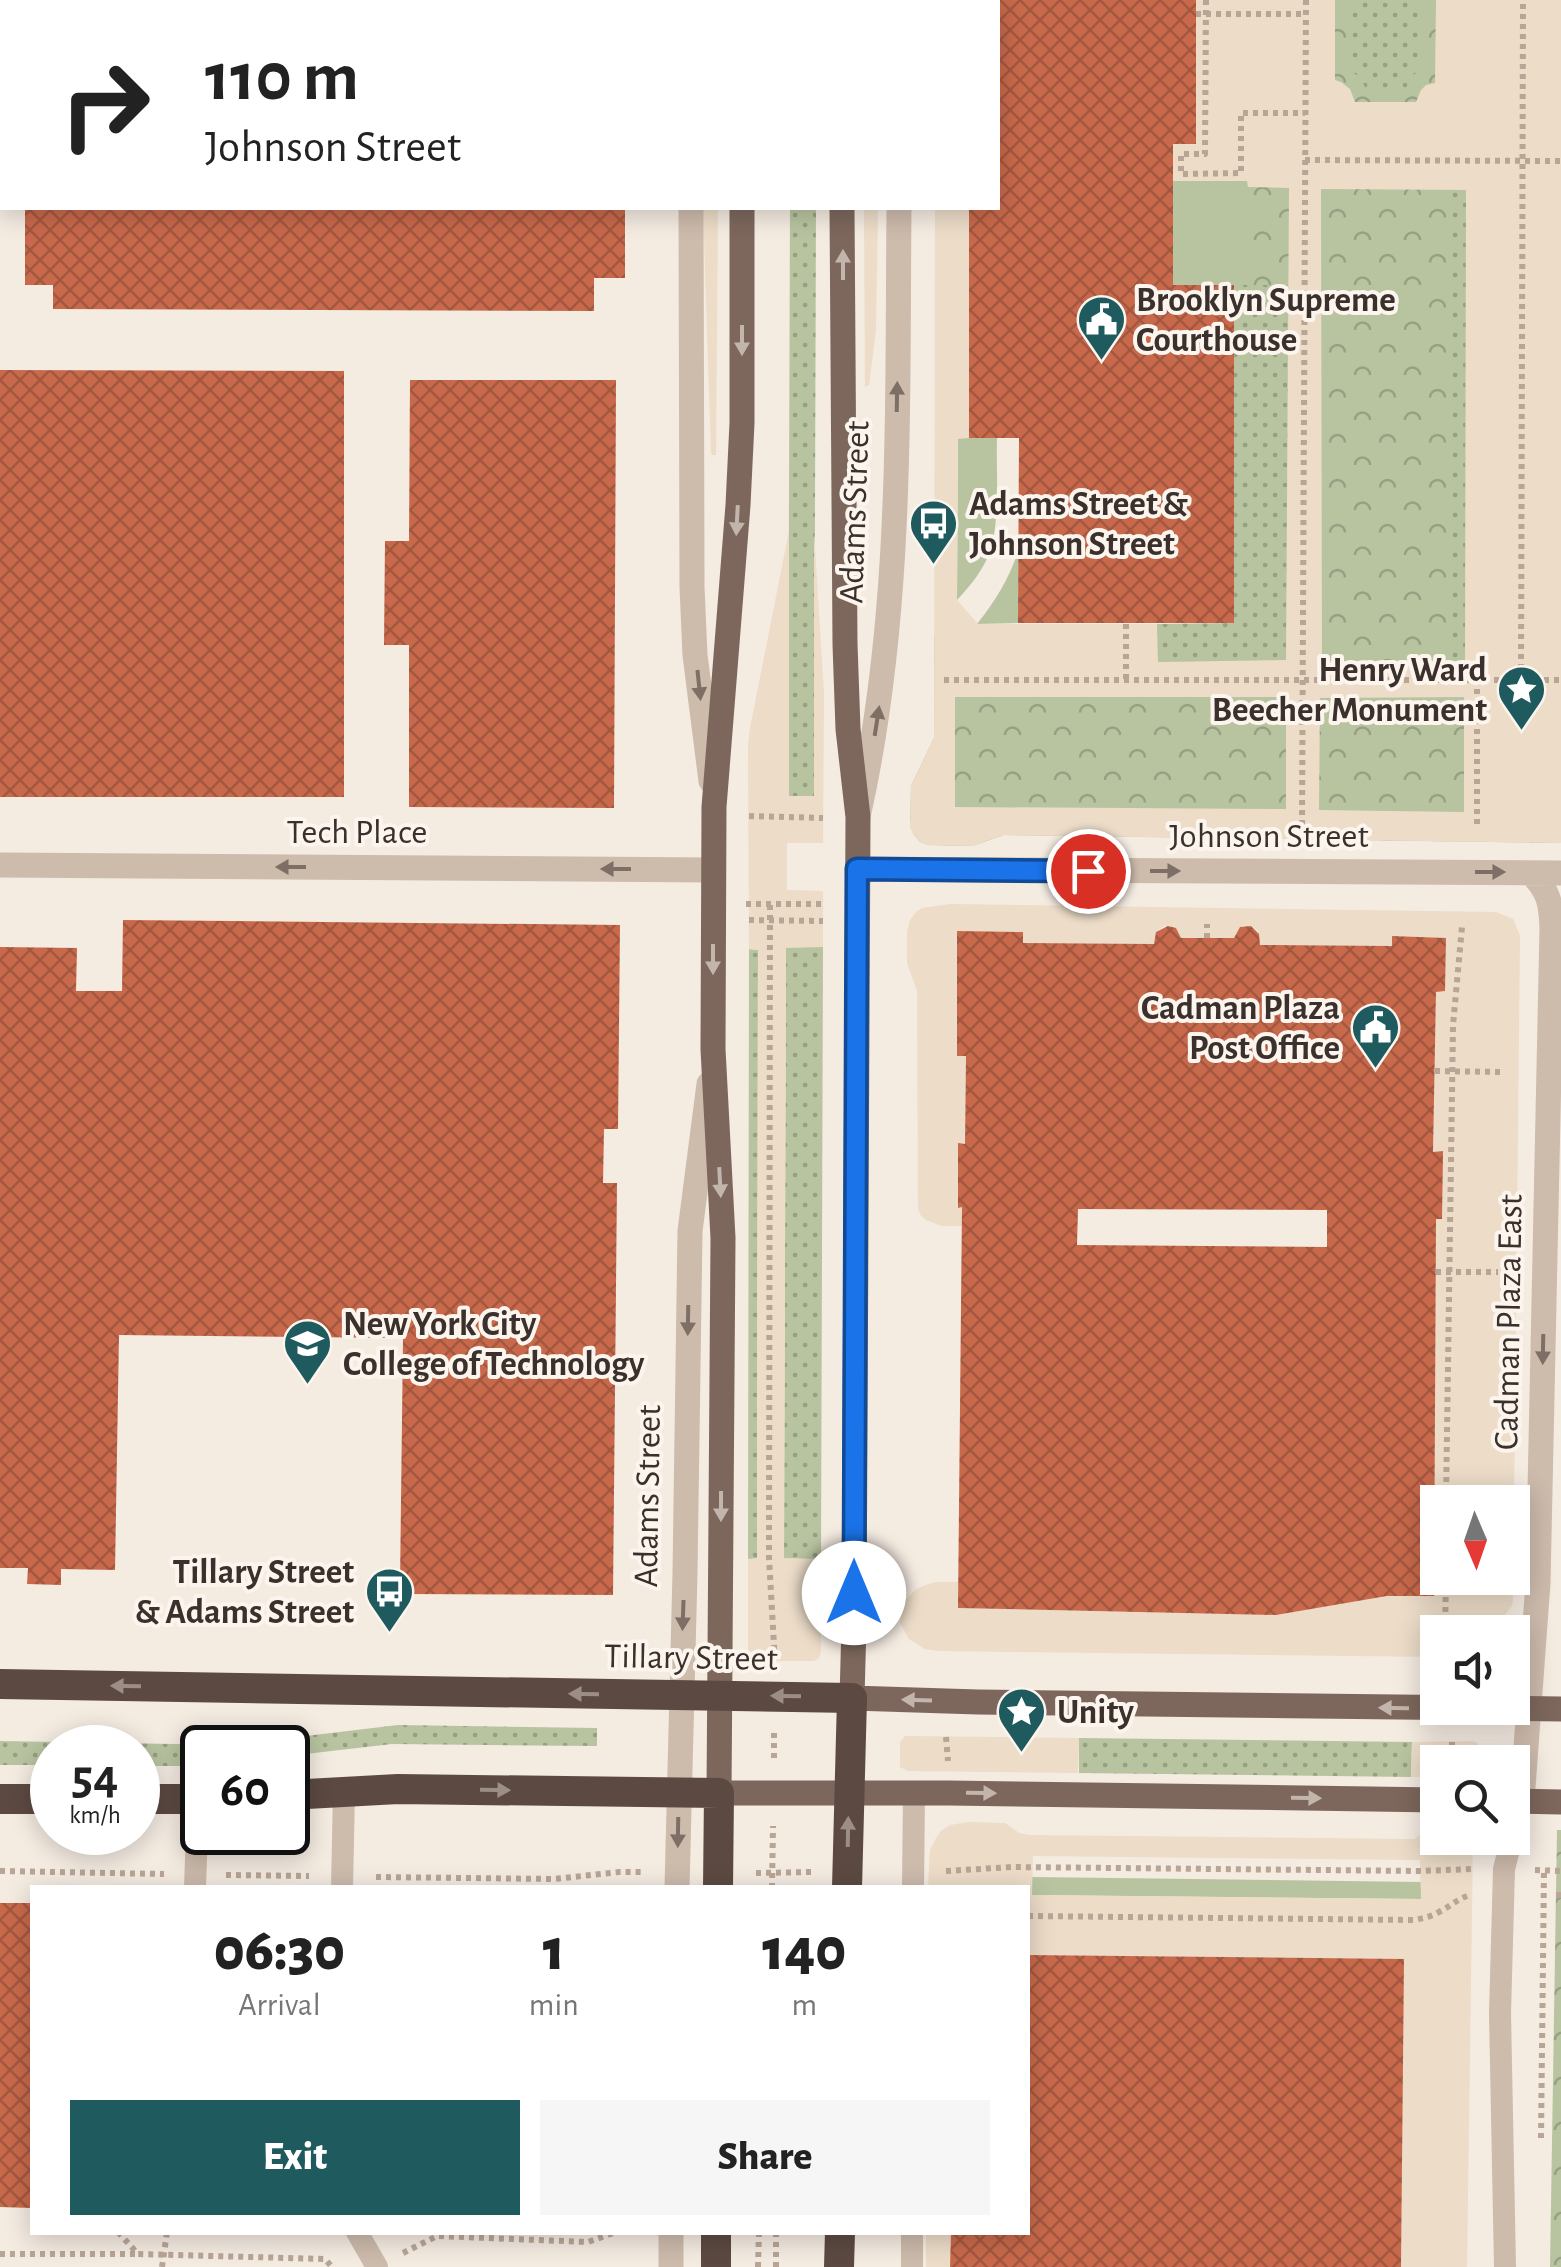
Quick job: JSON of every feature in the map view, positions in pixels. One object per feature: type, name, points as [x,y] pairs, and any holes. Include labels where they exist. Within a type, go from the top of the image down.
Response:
[{"type":"highway","name":"Tillary Street","points":[[0,1684],[852,1698]]},
{"type":"highway","name":"Adams Street","points":[[846,1885],[852,1698]]},
{"type":"highway","points":[[310,1793],[719,1792],[731,1880]]},
{"type":"highway","points":[[0,1799],[30,1799]]},
{"type":"highway","points":[[716,2235],[716,2267]]},
{"type":"highway","points":[[839,2267],[840,2235]]},
{"type":"main road","name":"Adams Street","points":[[713,1049],[714,807],[742,422],[742,210]]},
{"type":"main road","name":"Adams Street","points":[[842,210],[845,644],[848,729],[858,817],[852,1698]]},
{"type":"main road","points":[[713,1049],[723,1238],[719,1792],[1420,1800]]},
{"type":"main road","name":"Tillary Street","points":[[852,1698],[1420,1707]]},
{"type":"main road","name":"Tillary Street","points":[[1530,1708],[1561,1709]]},
{"type":"main road","points":[[1530,1801],[1561,1802]]},
{"type":"street","name":"Adams Street","points":[[691,210],[692,587],[695,655],[714,807]]},
{"type":"street","name":"Adams Street","points":[[858,817],[880,704],[893,564],[898,210]]},
{"type":"street","name":"Tech Place","points":[[0,865],[713,870]]},
{"type":"street","name":"Johnson Street","points":[[857,869],[1561,873]]},
{"type":"street","name":"Cadman Plaza East","points":[[1530,1708],[1538,1584],[1552,928],[1551,904],[1544,887],[1531,873]]},
{"type":"street","name":"Adams Street","points":[[677,1885],[690,1231],[713,1049]]},
{"type":"street","points":[[671,2235],[671,2267]]},
{"type":"lane","points":[[342,1882],[344,1790]]},
{"type":"lane","points":[[914,1792],[914,1885]]},
{"type":"lane","points":[[196,1881],[197,1855]]},
{"type":"lane","name":"Cadman Plaza East","points":[[1506,2267],[1500,2013],[1508,1855]]},
{"type":"lane","points":[[360,2235],[387,2261]]},
{"type":"lane","points":[[912,2235],[912,2267]]},
{"type":"path","points":[[1206,0],[1205,154],[1180,154],[1181,174],[1241,172],[1241,113],[1306,113]]},
{"type":"path","points":[[1302,825],[1306,0]]},
{"type":"path","points":[[1521,679],[1523,0]]},
{"type":"path","points":[[1196,14],[1306,14]]},
{"type":"path","points":[[1305,160],[1561,161]]},
{"type":"path","points":[[1126,624],[1126,679]]},
{"type":"path","points":[[1477,679],[1477,828]]},
{"type":"path","points":[[944,680],[1561,680]]},
{"type":"path","points":[[748,816],[823,818]]},
{"type":"path","points":[[749,904],[823,904]]},
{"type":"path","points":[[770,904],[769,1558],[775,1696],[772,1885]]},
{"type":"path","points":[[749,920],[823,921]]},
{"type":"path","points":[[1207,938],[1208,924]]},
{"type":"path","points":[[1446,1485],[1453,1025],[1462,927]]},
{"type":"path","points":[[1435,1071],[1500,1072]]},
{"type":"path","points":[[1436,1272],[1498,1272]]},
{"type":"path","points":[[760,1624],[773,1624]]},
{"type":"path","points":[[938,1870],[1472,1869]]},
{"type":"path","points":[[1543,1926],[1544,1870]]},
{"type":"path","points":[[0,1871],[196,1881],[342,1882],[554,1879],[654,1872]]},
{"type":"path","points":[[731,1880],[804,1872]]},
{"type":"path","points":[[1030,1916],[1414,1920],[1429,1917],[1472,1894]]},
{"type":"path","points":[[121,2235],[138,2254]]},
{"type":"path","points":[[162,2267],[166,2235]]},
{"type":"path","points":[[387,2261],[434,2235]]},
{"type":"path","points":[[455,2235],[588,2242],[608,2235]]},
{"type":"path","points":[[758,2267],[759,2235]]},
{"type":"path","points":[[776,2235],[776,2267]]},
{"type":"path","points":[[0,2254],[324,2259],[332,2267]]},
{"type":"green space","points":[[1248,0],[1561,0],[1561,843],[1004,835],[972,846],[920,842],[910,826],[911,786],[934,738],[934,637],[1247,636]]},
{"type":"green space","points":[[1349,0],[1422,0],[1422,71],[1412,75],[1406,88],[1366,89],[1359,76],[1349,71]]},
{"type":"green space","points":[[1173,181],[1248,181],[1288,285],[1173,285]]},
{"type":"green space","points":[[1450,189],[1466,189],[1465,661],[1450,662]]},
{"type":"green space","points":[[790,210],[816,210],[814,797],[788,796]]},
{"type":"green space","points":[[1234,285],[1288,285],[1286,661],[1157,662],[1157,624],[1234,623]]},
{"type":"green space","points":[[958,438],[997,438],[997,493],[996,523],[988,555],[957,600]]},
{"type":"green space","points":[[1019,549],[1018,623],[977,624],[1001,589]]},
{"type":"green space","points":[[786,947],[823,947],[821,1559],[784,1559]]},
{"type":"green space","points":[[749,949],[758,950],[757,1559],[748,1559]]},
{"type":"green space","points":[[398,1725],[597,1728],[597,1746],[392,1744],[310,1753],[310,1736]]},
{"type":"green space","points":[[1079,1738],[1412,1742],[1411,1777],[1079,1773]]},
{"type":"green space","points":[[0,1741],[30,1742],[30,1765],[0,1765]]},
{"type":"green space","points":[[160,1744],[180,1744],[180,1766],[160,1766]]},
{"type":"green space","points":[[1557,1830],[1561,1830],[1561,2267],[1550,2267]]},
{"type":"green space","points":[[1032,1877],[1421,1882],[1421,1899],[1032,1895]]},
{"type":"shaded area","points":[[1196,0],[1335,0],[1335,80],[1350,89],[1355,102],[1416,102],[1426,85],[1435,83],[1436,0],[1561,0],[1561,843],[1004,835],[972,846],[929,845],[914,835],[910,826],[911,786],[934,738],[935,210],[969,210],[969,438],[958,439],[957,600],[978,624],[1157,624],[1158,662],[1286,660],[1289,188],[1248,187],[1247,181],[1173,181],[1173,144],[1196,143]],"holes":[[[1321,189],[1466,190],[1465,661],[1322,661]],[[955,697],[1286,697],[1286,809],[955,807]],[[1464,697],[1464,812],[1319,810],[1320,698]]]},
{"type":"shaded area","points":[[703,210],[718,210],[716,455],[711,452]]},
{"type":"shaded area","points":[[864,210],[878,210],[876,330],[869,385],[865,387]]},
{"type":"shaded area","points":[[789,531],[789,796],[814,796],[814,531],[824,694],[823,843],[787,843],[787,890],[823,891],[823,947],[786,948],[784,1558],[821,1559],[821,1652],[814,1661],[756,1661],[748,1652],[748,1559],[757,1558],[758,950],[749,949],[748,746]]},
{"type":"shaded area","points":[[950,904],[1496,912],[1513,919],[1520,936],[1514,1485],[1434,1485],[1436,1219],[1442,1218],[1442,1151],[1433,1152],[1436,992],[1445,991],[1446,938],[1393,936],[1392,946],[1260,945],[1258,931],[1251,926],[1240,927],[1234,938],[1181,938],[1176,928],[1164,926],[1156,932],[1154,944],[1023,943],[1023,933],[957,931],[957,1055],[966,1056],[965,1144],[958,1144],[958,1207],[962,1207],[962,1226],[942,1226],[926,1220],[918,1208],[917,991],[907,963],[907,931],[916,912]]},
{"type":"shaded area","points":[[937,1582],[959,1582],[959,1608],[1276,1615],[1387,1596],[1513,1595],[1513,1600],[1505,1615],[1420,1615],[1420,1657],[939,1651],[925,1649],[909,1639],[900,1623],[902,1604],[915,1590]]},
{"type":"shaded area","points":[[905,1736],[1079,1738],[1078,1773],[908,1771],[900,1767],[900,1742]]},
{"type":"shaded area","points":[[1471,1741],[1478,1745],[1420,1745],[1420,1777],[1411,1777],[1412,1742]]},
{"type":"shaded area","points":[[969,1822],[1005,1823],[1028,1835],[1407,1839],[1420,1835],[1420,1855],[1473,1855],[1467,2267],[1401,2267],[1403,1959],[1030,1955],[1030,1885],[928,1885],[930,1850],[941,1831]],"holes":[[[1033,1856],[1420,1860],[1421,1899],[1032,1895]]]},
{"type":"shaded area","points":[[926,2235],[951,2235],[950,2267],[926,2267]]},
{"type":"building","name":"Brooklyn Supreme Courthouse","points":[[1000,0],[1196,0],[1196,144],[1173,144],[1173,285],[1234,285],[1234,623],[1018,623],[1019,438],[969,438],[969,210],[1000,210]]},
{"type":"building","points":[[25,210],[625,210],[625,278],[594,278],[594,311],[53,309],[53,285],[25,285]]},
{"type":"building","points":[[0,370],[344,371],[344,797],[0,797]]},
{"type":"building","points":[[410,380],[616,380],[614,808],[409,807],[409,645],[384,645],[385,541],[409,541]]},
{"type":"building","name":"New York City College of Technology","points":[[123,920],[620,925],[618,1129],[604,1129],[603,1183],[617,1183],[613,1595],[405,1594],[405,1584],[400,1584],[403,1338],[119,1335],[115,1570],[61,1569],[61,1585],[27,1584],[28,1568],[0,1568],[0,947],[77,948],[76,991],[122,991]]},
{"type":"building","points":[[1168,926],[1176,928],[1181,938],[1234,938],[1240,927],[1251,926],[1259,934],[1260,945],[1392,946],[1392,936],[1446,938],[1445,991],[1436,992],[1433,1152],[1443,1151],[1442,1219],[1436,1219],[1435,1485],[1420,1485],[1420,1595],[1434,1596],[1387,1596],[1276,1615],[958,1608],[962,1207],[958,1208],[958,1143],[965,1144],[966,1056],[957,1056],[957,931],[1023,932],[1023,943],[1154,944],[1156,932]],"holes":[[[1078,1209],[1327,1210],[1327,1247],[1077,1245]]]},
{"type":"building","points":[[0,1903],[30,1903],[30,2208],[0,2207]]},
{"type":"building","points":[[1030,1955],[1404,1959],[1401,2267],[950,2267],[951,2235],[1030,2235]]},
{"type":"place","name":"Brooklyn Supreme Courthouse","points":[[1101,362]]},
{"type":"place","name":"Adams Street & Johnson Street","points":[[934,566]]},
{"type":"place","name":"Henry Ward Beecher Monument","points":[[1522,732]]},
{"type":"place","name":"Cadman Plaza Post Office","points":[[1375,1070]]},
{"type":"place","name":"New York City College of Technology","points":[[308,1386]]},
{"type":"place","name":"Tillary Street & Adams Street","points":[[389,1634]]},
{"type":"place","name":"Unity","points":[[1022,1754]]},
{"type":"route","points":[[854,1593],[857,869],[1088,871]]}]
